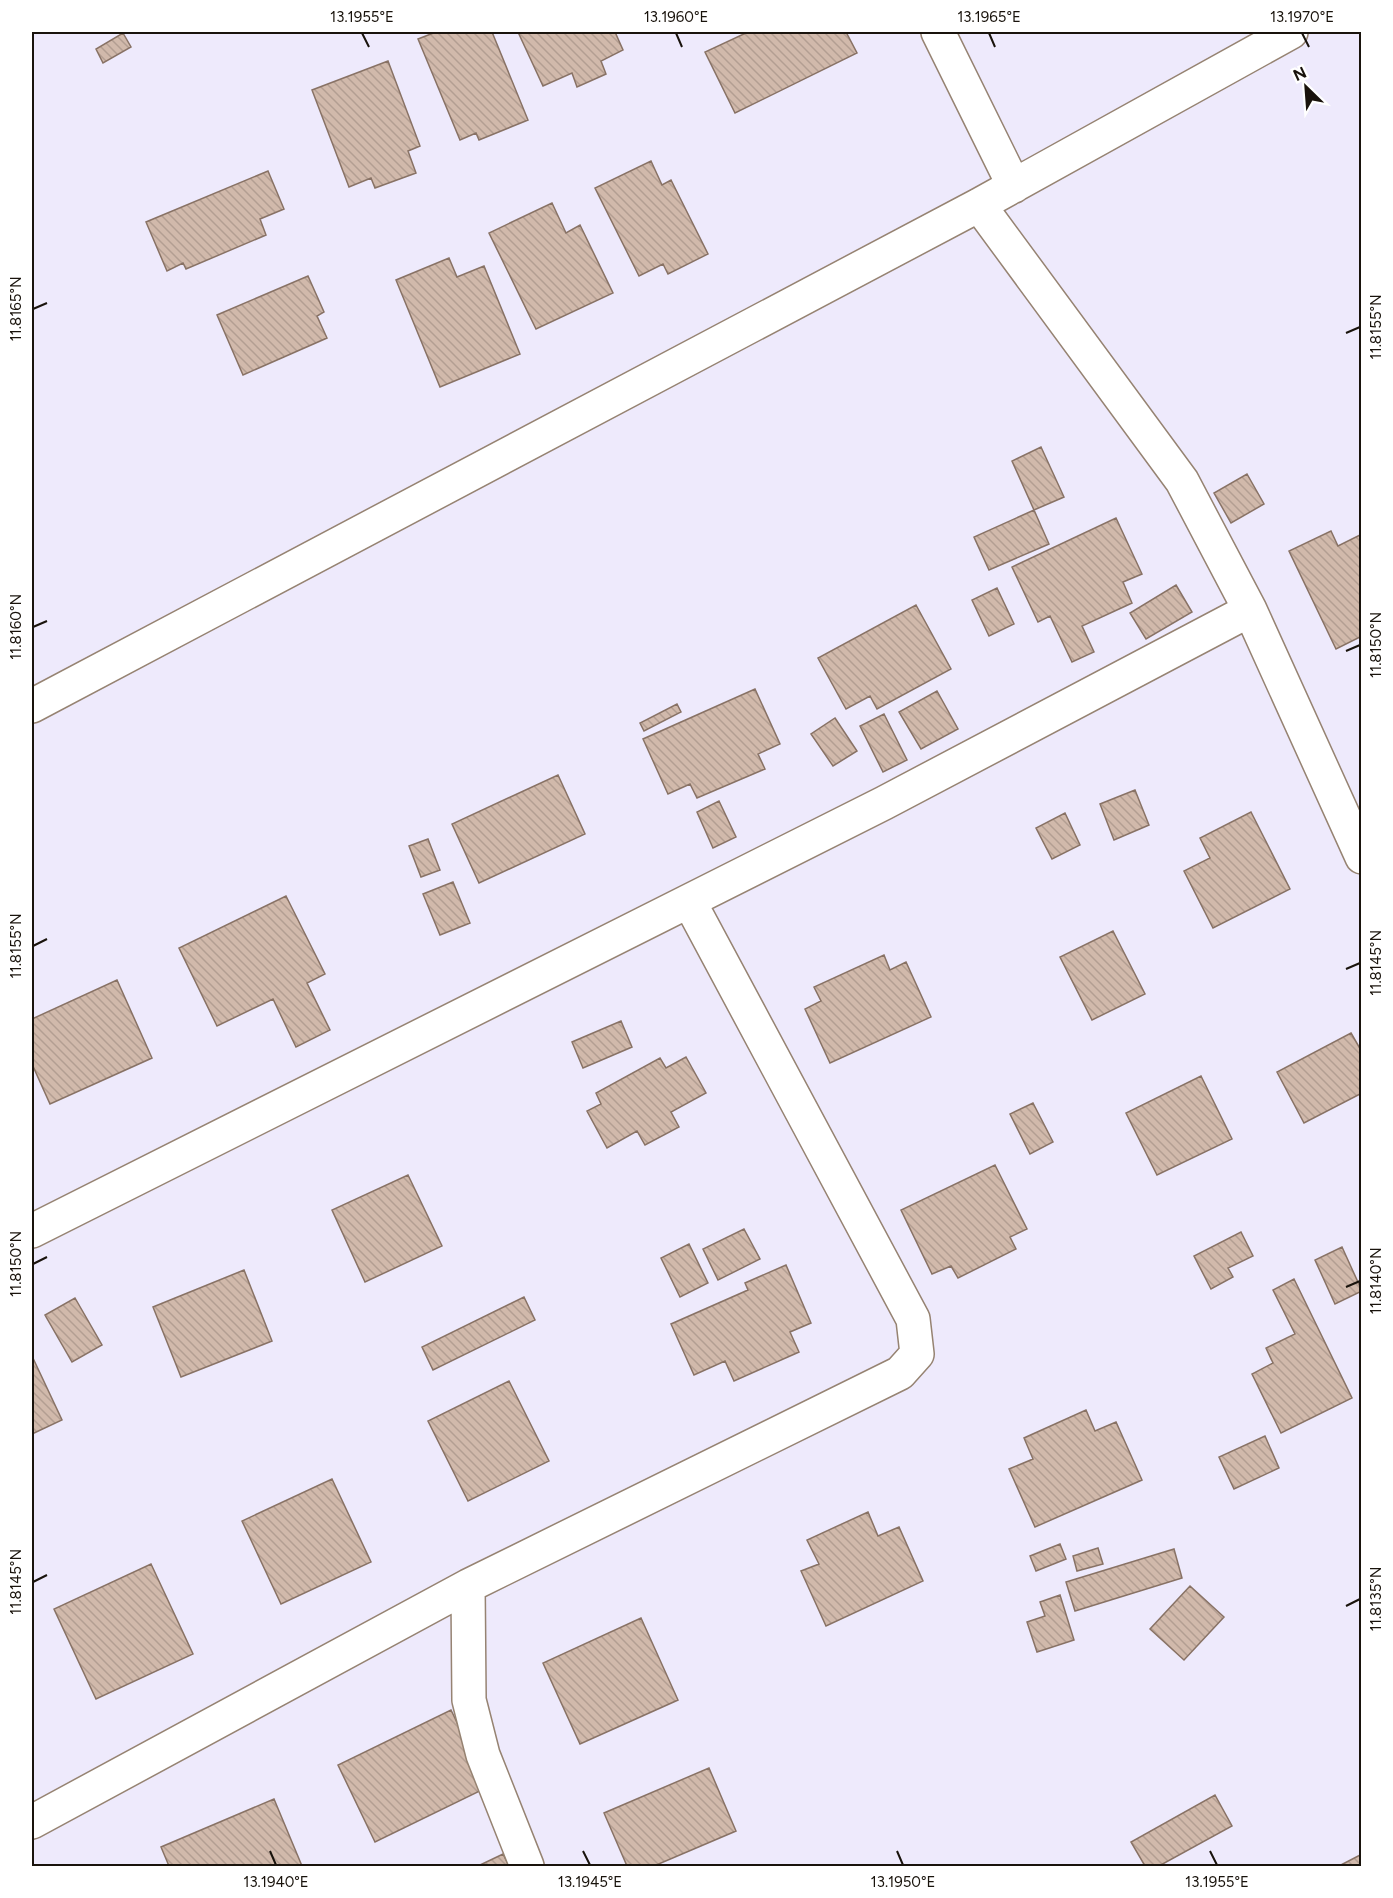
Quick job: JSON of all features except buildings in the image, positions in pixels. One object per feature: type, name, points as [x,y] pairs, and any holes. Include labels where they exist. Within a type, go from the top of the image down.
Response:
[{"type":"street","points":[[938,32],[1014,186]]},
{"type":"street","points":[[32,706],[979,205],[1291,32]]},
{"type":"street","points":[[979,205],[1182,481],[1250,610],[1362,857]]},
{"type":"street","points":[[32,1231],[884,803],[1250,610]]},
{"type":"street","points":[[32,1822],[468,1586],[900,1373],[917,1354],[913,1318],[688,901]]},
{"type":"street","points":[[468,1586],[469,1700],[483,1755],[527,1866]]},
{"type":"shaded area","points":[[32,32],[1361,32],[1361,1866],[32,1866]]}]
